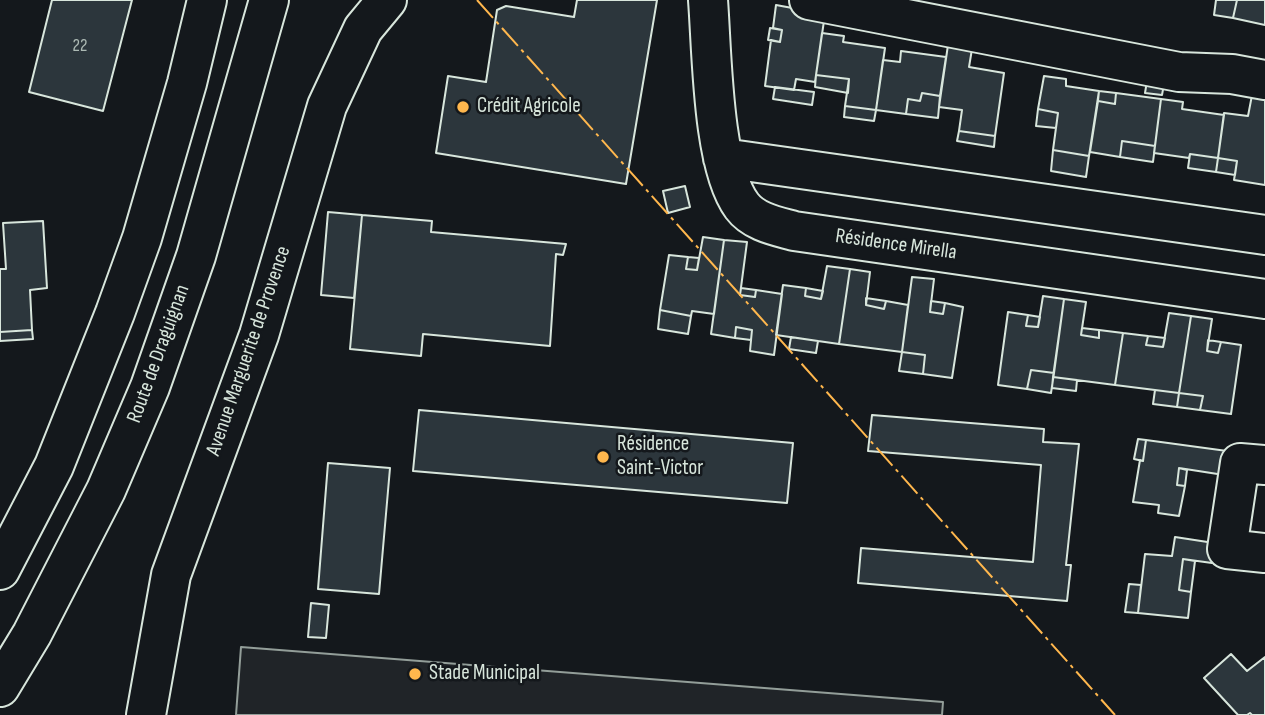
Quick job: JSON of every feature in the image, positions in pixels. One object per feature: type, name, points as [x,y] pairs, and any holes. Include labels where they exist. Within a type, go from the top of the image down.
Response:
[{"type":"street","points":[[0,570],[54,466],[120,300],[142,238],[187,83],[207,0]]},
{"type":"street","name":"Route de Draguignan","points":[[0,687],[32,634],[106,490],[150,387],[196,256],[269,0]]},
{"type":"street","name":"Avenue Marguerite de Provence","points":[[146,715],[171,575],[259,335],[327,106],[363,29],[387,0]]},
{"type":"street","name":"Résidence Mirella","points":[[708,0],[716,113],[723,158],[732,188],[743,208],[761,222],[794,231],[1265,299]]},
{"type":"street","points":[[809,0],[1179,72],[1232,74],[1265,80]]},
{"type":"street","points":[[723,158],[1265,234]]},
{"type":"street","points":[[1265,465],[1240,463],[1227,549],[1265,554]]},
{"type":"shaded area","name":"Stade Municipal","points":[[241,647],[943,702],[942,715],[236,715]]},
{"type":"building","points":[[52,0],[132,0],[103,111],[29,92]]},
{"type":"building","points":[[577,0],[657,0],[626,184],[436,153],[448,76],[486,82],[497,10],[506,6],[574,17]]},
{"type":"building","points":[[1216,0],[1237,0],[1233,18],[1214,15]]},
{"type":"building","points":[[1237,0],[1265,0],[1265,25],[1233,18]]},
{"type":"building","points":[[776,5],[825,14],[815,82],[796,79],[794,90],[765,86],[771,40],[780,42],[782,30],[773,28]]},
{"type":"building","points":[[770,28],[782,30],[780,42],[768,40]]},
{"type":"building","points":[[822,33],[844,36],[843,42],[885,48],[876,110],[845,106],[849,79],[816,75]]},
{"type":"building","points":[[949,38],[973,43],[969,67],[1004,73],[995,136],[959,131],[962,110],[939,107]]},
{"type":"building","points":[[901,51],[946,57],[940,96],[922,93],[920,101],[908,99],[906,114],[876,110],[883,60],[900,62]]},
{"type":"building","points":[[816,75],[849,79],[848,93],[815,87]]},
{"type":"building","points":[[1044,76],[1066,79],[1066,86],[1099,91],[1089,156],[1053,150],[1058,113],[1038,109]]},
{"type":"building","points":[[1147,81],[1164,84],[1162,95],[1145,93]]},
{"type":"building","points":[[775,87],[814,92],[812,105],[773,99]]},
{"type":"building","points":[[1253,90],[1265,93],[1265,185],[1234,180],[1237,161],[1218,158],[1224,113],[1248,116]]},
{"type":"building","points":[[1099,91],[1116,93],[1115,104],[1098,101]]},
{"type":"building","points":[[922,93],[940,96],[938,118],[906,114],[908,99],[920,101]]},
{"type":"building","points":[[1116,93],[1161,99],[1155,146],[1122,141],[1120,157],[1090,152],[1098,101],[1115,104]]},
{"type":"building","points":[[1161,99],[1183,102],[1182,109],[1224,115],[1218,158],[1190,154],[1189,158],[1154,153]]},
{"type":"building","points":[[845,106],[876,110],[874,121],[844,117]]},
{"type":"building","points":[[1038,109],[1058,113],[1056,128],[1036,126]]},
{"type":"building","points":[[959,131],[995,136],[994,147],[957,141]]},
{"type":"building","points":[[1122,141],[1155,146],[1153,162],[1120,157]]},
{"type":"building","points":[[1053,150],[1089,156],[1086,177],[1051,171]]},
{"type":"building","points":[[1190,154],[1218,158],[1216,172],[1188,168]]},
{"type":"building","points":[[1218,158],[1237,161],[1235,175],[1216,172]]},
{"type":"building","points":[[685,186],[690,207],[668,213],[663,191]]},
{"type":"building","points":[[328,212],[362,215],[354,298],[321,295]]},
{"type":"building","points":[[362,215],[432,221],[431,232],[566,244],[563,255],[556,254],[550,346],[423,334],[421,356],[350,349]]},
{"type":"building","points":[[43,221],[47,288],[30,290],[32,330],[0,332],[0,269],[6,269],[3,223]]},
{"type":"building","points":[[703,237],[724,240],[714,314],[692,311],[691,316],[660,310],[669,255],[688,257],[686,269],[697,270]]},
{"type":"building","points":[[724,240],[747,242],[740,295],[755,297],[756,290],[782,294],[774,355],[750,351],[752,330],[736,327],[735,338],[711,334]]},
{"type":"building","points":[[688,257],[699,258],[697,270],[686,269]]},
{"type":"building","points":[[827,266],[850,269],[839,344],[776,335],[783,285],[806,288],[805,296],[821,299]]},
{"type":"building","points":[[850,269],[870,272],[866,305],[884,309],[886,301],[908,305],[902,352],[839,344]]},
{"type":"building","points":[[912,277],[934,279],[930,312],[943,314],[945,303],[963,307],[952,378],[923,374],[925,355],[902,352]]},
{"type":"building","points":[[741,288],[756,290],[755,297],[740,295]]},
{"type":"building","points":[[806,288],[823,291],[821,299],[805,296]]},
{"type":"building","points":[[1043,296],[1064,299],[1054,373],[1031,370],[1027,389],[998,385],[1008,312],[1028,315],[1026,326],[1038,327]]},
{"type":"building","points":[[866,298],[886,301],[884,309],[866,305]]},
{"type":"building","points":[[1064,299],[1086,302],[1081,335],[1099,338],[1099,330],[1123,333],[1115,385],[1053,377]]},
{"type":"building","points":[[931,301],[945,303],[943,314],[930,312]]},
{"type":"building","points":[[660,310],[691,316],[688,334],[658,329]]},
{"type":"building","points":[[1169,313],[1191,316],[1179,393],[1115,385],[1123,333],[1148,336],[1146,345],[1163,347]]},
{"type":"building","points":[[1028,315],[1040,317],[1038,327],[1026,326]]},
{"type":"building","points":[[1191,316],[1212,319],[1207,351],[1218,353],[1221,342],[1241,345],[1231,414],[1200,410],[1203,396],[1179,393]]},
{"type":"building","points":[[736,327],[752,330],[751,340],[735,338]]},
{"type":"building","points":[[1082,328],[1099,330],[1099,338],[1081,335]]},
{"type":"building","points":[[32,330],[33,339],[0,341],[0,332]]},
{"type":"building","points":[[1148,336],[1165,338],[1163,347],[1146,345]]},
{"type":"building","points":[[791,337],[818,341],[816,353],[789,349]]},
{"type":"building","points":[[1208,340],[1221,342],[1218,353],[1207,351]]},
{"type":"building","points":[[902,352],[925,355],[923,374],[899,371]]},
{"type":"building","points":[[1031,370],[1054,373],[1051,393],[1027,389]]},
{"type":"building","points":[[1053,377],[1077,380],[1076,391],[1052,388]]},
{"type":"building","points":[[1155,390],[1179,393],[1177,407],[1153,404]]},
{"type":"building","points":[[1179,393],[1203,396],[1200,410],[1177,407]]},
{"type":"building","name":"Résidence Saint-Victor","points":[[419,410],[793,443],[787,503],[413,471]]},
{"type":"building","points":[[872,415],[1044,429],[1043,442],[1079,444],[1066,565],[1071,565],[1067,601],[858,583],[861,548],[1033,562],[1041,465],[868,451]]},
{"type":"building","points":[[1138,439],[1146,440],[1143,461],[1134,459]]},
{"type":"building","points":[[1146,440],[1227,451],[1224,475],[1179,468],[1177,485],[1185,486],[1179,516],[1158,513],[1159,505],[1133,502]]},
{"type":"building","points":[[328,463],[390,468],[379,594],[318,589]]},
{"type":"building","points":[[1179,468],[1187,470],[1185,486],[1177,485]]},
{"type":"building","points":[[1175,537],[1214,543],[1212,563],[1183,559],[1179,590],[1191,592],[1188,618],[1138,613],[1145,554],[1172,556]]},
{"type":"building","points":[[1183,559],[1195,561],[1191,592],[1179,590]]},
{"type":"building","points":[[1129,584],[1141,585],[1138,613],[1125,612]]},
{"type":"building","points":[[311,603],[329,605],[326,638],[308,637]]},
{"type":"building","points":[[1231,654],[1247,671],[1265,657],[1265,715],[1238,715],[1204,678]]},
{"type":"power","points":[[477,0],[1115,715]]},
{"type":"place","name":"Crédit Agricole","points":[[463,107]]},
{"type":"place","name":"Résidence Saint-Victor","points":[[603,457]]},
{"type":"place","name":"Stade Municipal","points":[[415,674]]}]
